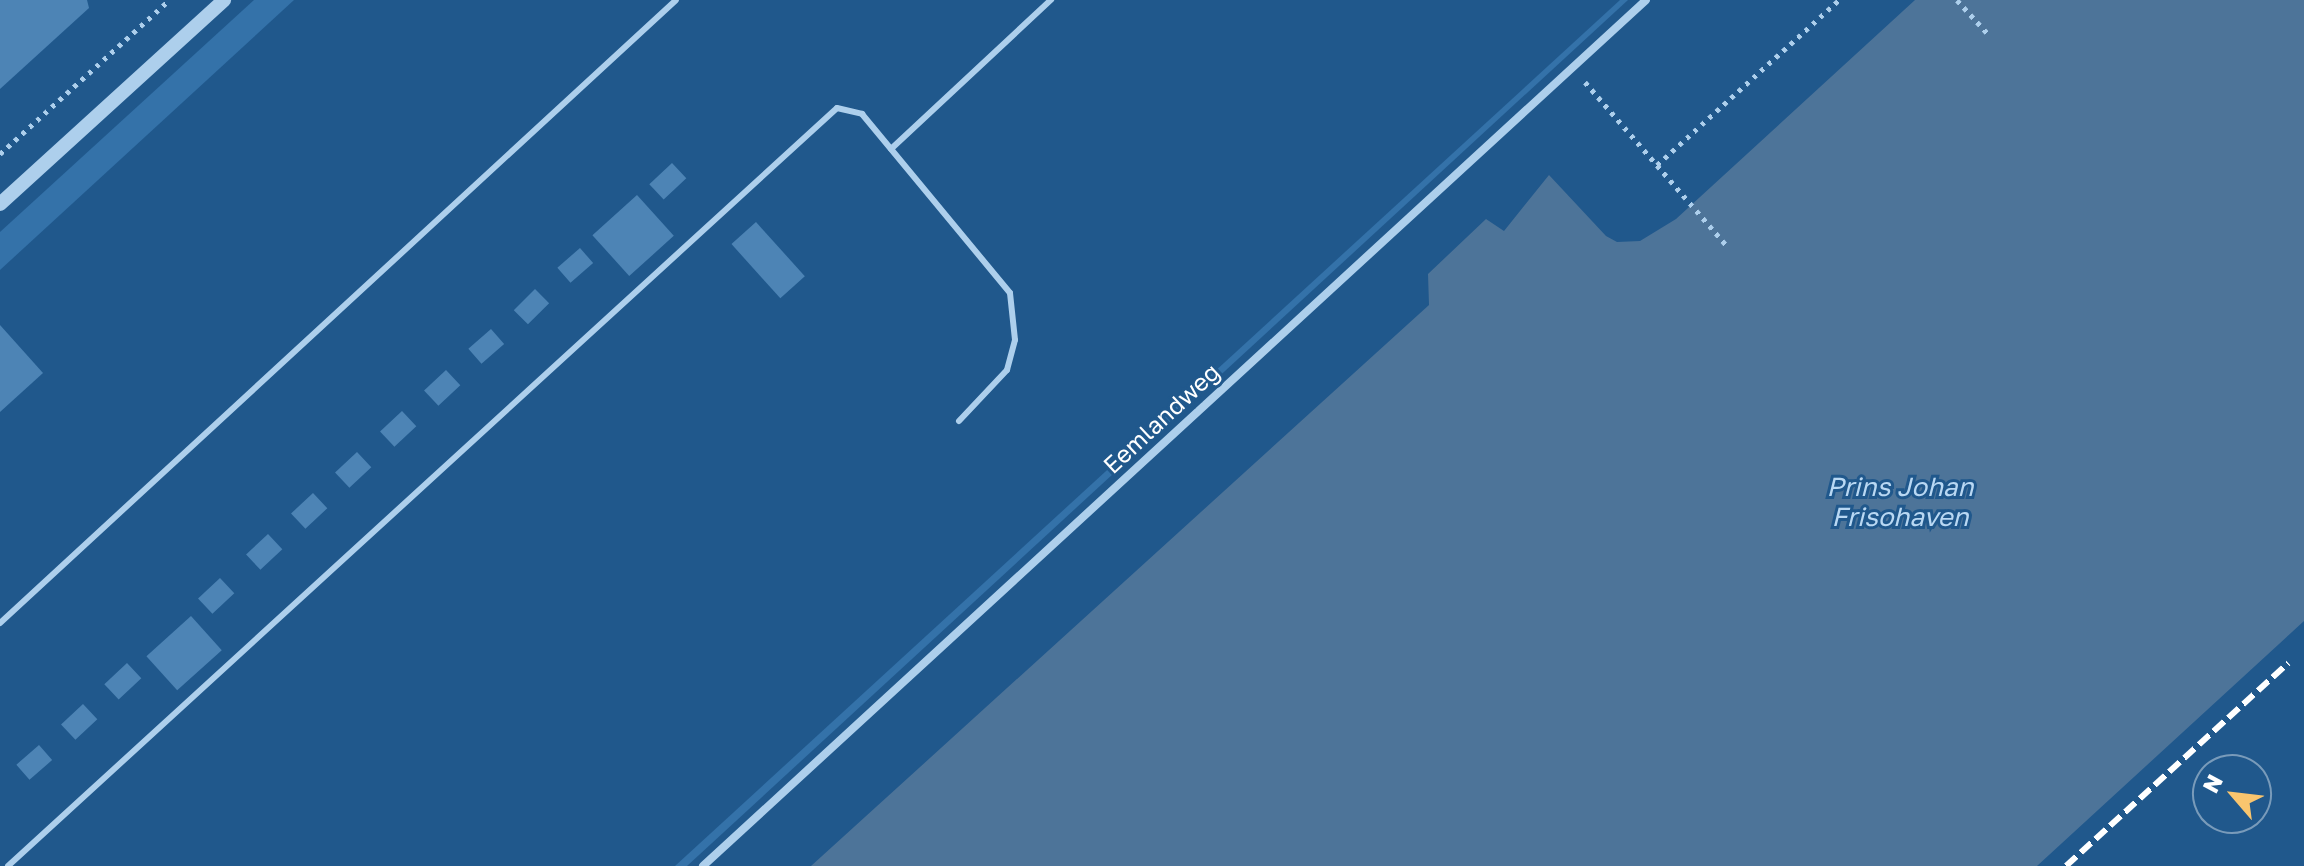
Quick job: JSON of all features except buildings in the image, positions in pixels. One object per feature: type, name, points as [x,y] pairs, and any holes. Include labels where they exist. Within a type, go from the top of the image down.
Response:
[{"type":"street","points":[[0,204],[224,0]]},
{"type":"street","name":"Eemlandweg","points":[[703,866],[1646,0]]},
{"type":"lane","points":[[0,623],[676,0]]},
{"type":"lane","points":[[891,149],[1051,0]]},
{"type":"lane","points":[[8,866],[837,108],[862,114],[1010,293],[1015,340],[1007,370],[959,421]]},
{"type":"path","points":[[0,154],[169,0]]},
{"type":"path","points":[[1657,165],[1839,0]]},
{"type":"path","points":[[1957,0],[1988,34]]},
{"type":"path","points":[[1572,67],[1726,245]]},
{"type":"shaded area","points":[[254,0],[294,0],[0,270],[0,232]]},
{"type":"shaded area","points":[[1620,0],[1628,0],[687,866],[675,866]]},
{"type":"water","name":"Prins Johan Frisohaven","points":[[1915,0],[2304,0],[2304,621],[2037,866],[811,866],[1429,305],[1428,274],[1486,219],[1504,231],[1549,175],[1606,236],[1617,242],[1640,241],[1676,219]]},
{"type":"railway","points":[[2066,866],[2288,663]]}]
